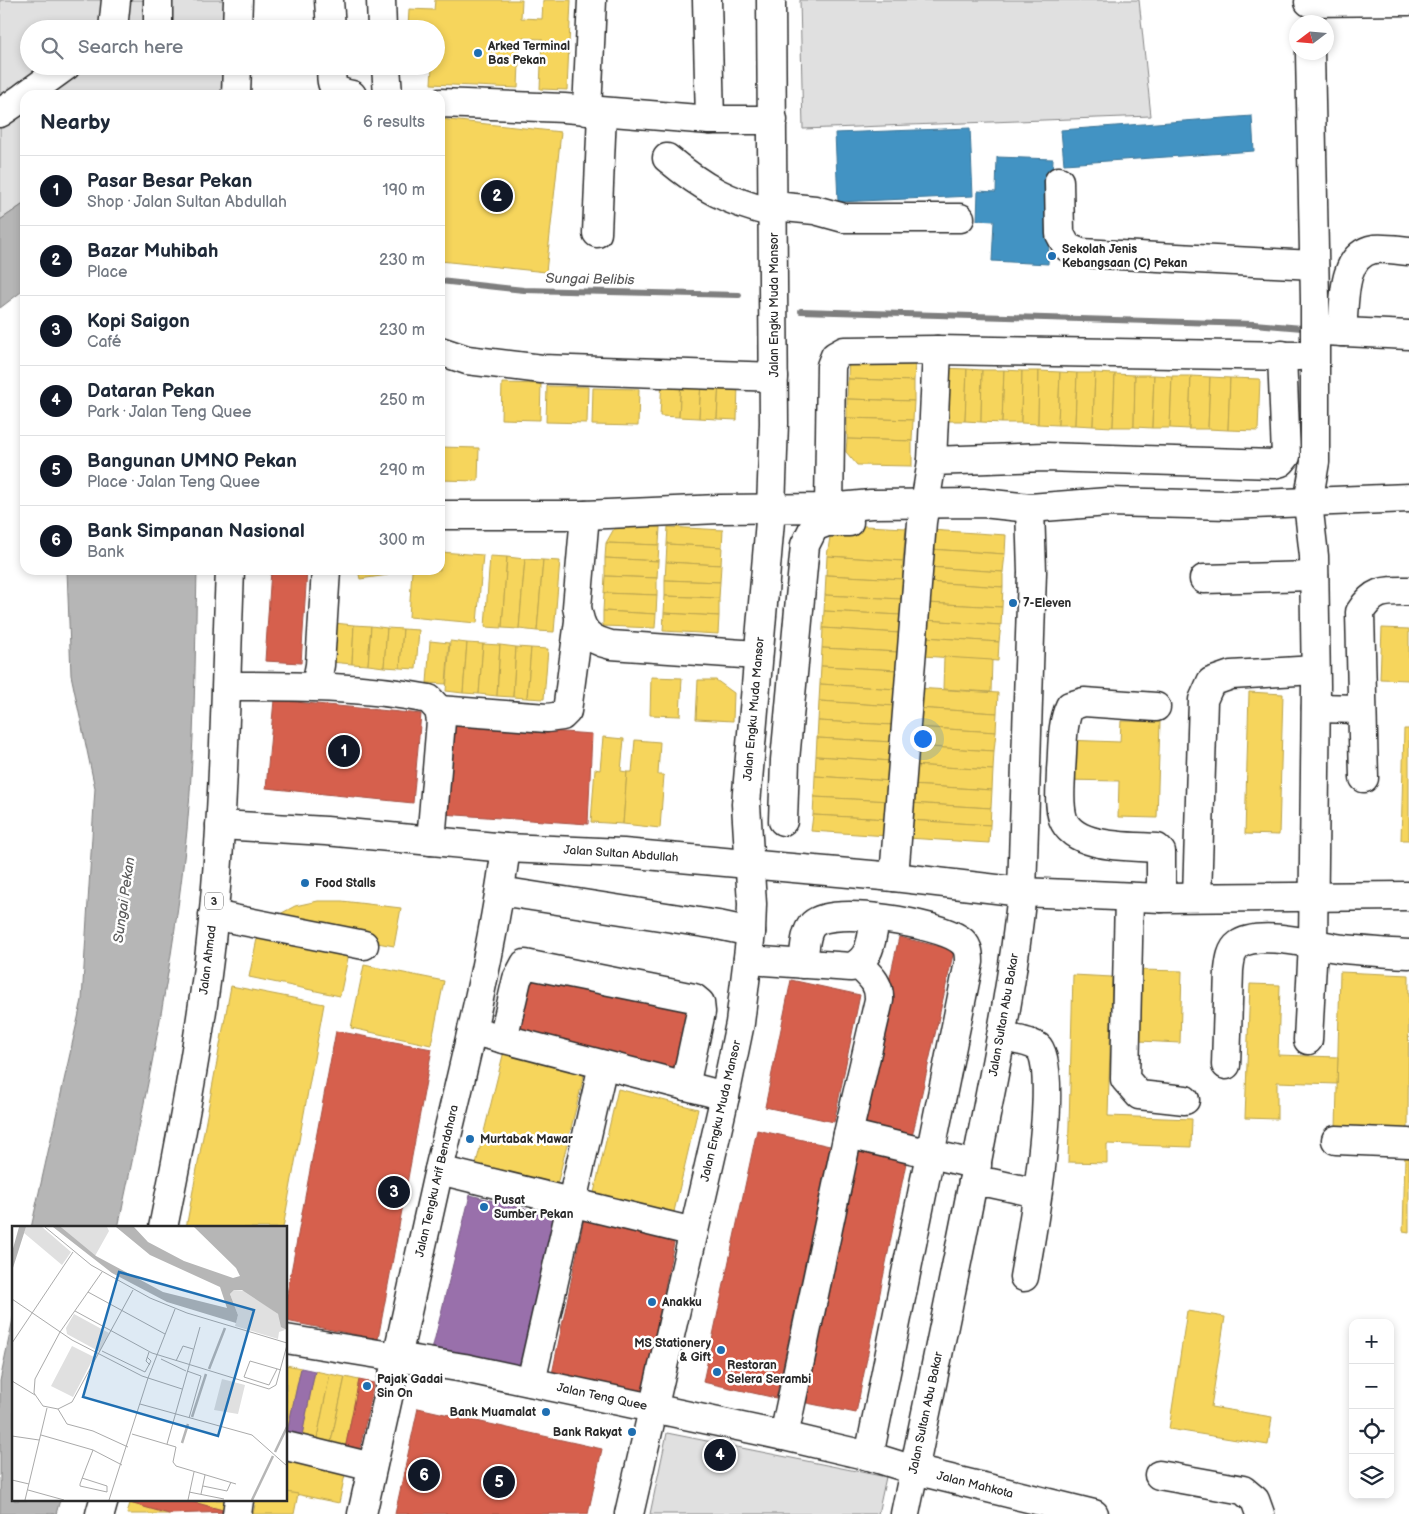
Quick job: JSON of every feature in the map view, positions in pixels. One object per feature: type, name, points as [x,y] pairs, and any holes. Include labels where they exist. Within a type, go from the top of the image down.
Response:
[{"type":"main road","points":[[114,20],[116,0]]},
{"type":"main road","points":[[158,0],[158,20]]},
{"type":"main road","points":[[237,20],[238,0]]},
{"type":"main road","points":[[329,0],[330,20]]},
{"type":"main road","points":[[381,0],[382,20]]},
{"type":"main road","points":[[592,0],[597,233]]},
{"type":"main road","points":[[706,0],[710,120]]},
{"type":"main road","name":"Jalan Engku Muda Mansor","points":[[629,1514],[726,1096],[740,1023],[751,932],[750,864],[746,812],[757,654],[771,509],[774,377],[771,0]]},
{"type":"main road","points":[[1309,8],[1409,1]]},
{"type":"main road","points":[[1308,1040],[1313,944],[1316,708],[1314,576],[1308,503],[1315,462],[1310,60]]},
{"type":"main road","points":[[32,90],[53,75]]},
{"type":"main road","points":[[236,90],[237,75]]},
{"type":"main road","points":[[331,75],[333,86],[337,90]]},
{"type":"main road","points":[[387,75],[388,90]]},
{"type":"main road","points":[[0,114],[20,99]]},
{"type":"main road","points":[[445,103],[595,111],[710,120],[773,120]]},
{"type":"main road","points":[[667,158],[699,184],[744,206],[815,210],[844,218],[960,218]]},
{"type":"main road","points":[[1059,181],[1060,234],[1067,247],[1081,253],[1314,265]]},
{"type":"main road","points":[[1342,332],[1347,285],[1351,267],[1358,255],[1374,249],[1409,251]]},
{"type":"main road","points":[[829,508],[830,376],[835,356],[844,351],[937,350],[1282,355],[1342,332],[1409,335]]},
{"type":"main road","points":[[894,877],[923,513],[932,461],[937,350]]},
{"type":"main road","points":[[445,353],[467,360],[542,369],[774,377]]},
{"type":"main road","points":[[932,461],[1045,457],[1274,464],[1281,462],[1286,456],[1282,355]]},
{"type":"main road","points":[[783,821],[785,760],[804,545],[814,526],[827,522],[923,513],[984,503],[1030,508],[1108,502],[1228,505],[1308,503],[1364,498],[1409,498]]},
{"type":"main road","points":[[445,515],[585,515],[719,509],[829,508],[872,504],[923,513]]},
{"type":"main road","name":"Jalan Sultan Abu Bakar","points":[[905,1514],[975,1174],[1013,968],[1022,892],[1032,572],[1030,508]]},
{"type":"main road","points":[[439,710],[546,718],[562,716],[567,711],[579,621],[577,607],[585,515]]},
{"type":"main road","name":"Jalan Ahmad","points":[[163,1226],[201,1016],[213,914],[220,825],[227,686],[230,575]]},
{"type":"main road","points":[[316,686],[320,665],[326,575]]},
{"type":"main road","points":[[1204,579],[1314,576]]},
{"type":"main road","points":[[765,585],[800,587]]},
{"type":"main road","points":[[1364,778],[1360,612],[1367,601],[1377,593],[1409,591]]},
{"type":"main road","points":[[579,621],[585,632],[596,641],[611,644],[757,654]]},
{"type":"main road","points":[[1197,897],[1203,700],[1211,682],[1231,675],[1315,670]]},
{"type":"main road","points":[[227,686],[316,686],[370,689],[430,699],[439,710],[441,721],[431,841]]},
{"type":"main road","points":[[1156,707],[1084,702],[1070,706],[1064,718],[1060,801],[1064,821],[1074,833],[1090,842],[1157,848],[1161,852],[1161,898]]},
{"type":"main road","points":[[1316,708],[1361,709]]},
{"type":"main road","points":[[749,758],[785,760]]},
{"type":"main road","name":"Jalan Sultan Abdullah","points":[[220,825],[506,848],[623,853],[894,877],[1022,892],[1161,898],[1409,896]]},
{"type":"main road","name":"Jalan Tengku Arif Bendahara","points":[[362,1514],[494,930],[506,848]]},
{"type":"main road","points":[[500,891],[718,925],[751,932]]},
{"type":"main road","points":[[1129,897],[1125,1079],[1139,1095],[1185,1100]]},
{"type":"main road","points":[[213,914],[364,945]]},
{"type":"main road","points":[[803,964],[807,933],[812,924],[821,918],[834,916],[909,922],[942,930],[960,939],[968,948],[969,962],[932,1154],[869,1456]]},
{"type":"main road","points":[[748,960],[850,967],[858,964],[866,956],[875,918]]},
{"type":"main road","points":[[1226,1065],[1229,970],[1232,955],[1237,946],[1250,939],[1290,940],[1377,952],[1409,954]]},
{"type":"main road","points":[[503,1039],[517,980],[525,964],[688,997],[700,1003],[701,1012],[685,1086]]},
{"type":"main road","points":[[784,1436],[848,1134],[879,1000],[880,991],[876,982],[858,964]]},
{"type":"main road","points":[[472,1031],[726,1096]]},
{"type":"main road","points":[[1001,1037],[1038,1047],[1044,1056],[1046,1074],[1046,1129],[1024,1277]]},
{"type":"main road","points":[[531,1382],[603,1064]]},
{"type":"main road","points":[[848,1134],[932,1154],[991,1183],[1037,1193]]},
{"type":"main road","points":[[1336,1140],[1409,1143]]},
{"type":"main road","points":[[439,1170],[694,1232]]},
{"type":"main road","name":"Jalan Teng Quee","points":[[288,1339],[531,1382],[784,1436],[869,1456],[914,1470]]},
{"type":"main road","points":[[288,1446],[372,1467]]},
{"type":"main road","name":"Jalan Mahkota","points":[[914,1470],[1094,1514]]},
{"type":"main road","points":[[1160,1475],[1243,1490],[1255,1500],[1260,1514]]},
{"type":"shaded area","points":[[0,0],[224,0],[224,20],[20,20],[20,75],[224,75],[224,90],[20,90],[20,206],[0,220]]},
{"type":"shaded area","points":[[800,0],[1139,0],[1151,116],[803,129]]},
{"type":"shaded area","points":[[667,1433],[886,1477],[878,1514],[650,1514]]},
{"type":"water","points":[[20,206],[20,293],[0,308],[0,220]]},
{"type":"water","name":"Sungai Pekan","points":[[67,575],[197,575],[192,765],[187,830],[175,930],[158,1030],[118,1226],[31,1226],[82,1000],[95,788],[71,675]]},
{"type":"water","points":[[12,1324],[12,1502],[59,1502],[56,1514],[0,1514],[0,1381]]},
{"type":"building: Homes","name":"Arked Terminal Bas Pekan","points":[[435,0],[522,0],[521,18],[542,19],[543,0],[571,0],[567,90],[540,89],[542,39],[520,38],[518,88],[431,84],[432,75],[445,75],[445,20],[408,20],[409,9],[434,10]]},
{"type":"building: Homes","points":[[445,120],[561,132],[546,272],[445,262]]},
{"type":"building: Homes","points":[[849,358],[915,361],[914,381],[848,379]]},
{"type":"building: Homes","points":[[941,368],[967,369],[965,421],[940,421]]},
{"type":"building: Homes","points":[[967,369],[982,370],[981,422],[965,421]]},
{"type":"building: Homes","points":[[982,370],[1004,370],[1002,423],[981,422]]},
{"type":"building: Homes","points":[[1004,370],[1022,371],[1021,423],[1002,423]]},
{"type":"building: Homes","points":[[1022,371],[1039,371],[1038,424],[1021,423]]},
{"type":"building: Homes","points":[[1039,371],[1060,372],[1058,425],[1038,424]]},
{"type":"building: Homes","points":[[1060,372],[1077,373],[1075,425],[1058,425]]},
{"type":"building: Homes","points":[[1077,373],[1095,373],[1093,426],[1075,425]]},
{"type":"building: Homes","points":[[1095,373],[1115,374],[1113,427],[1093,426]]},
{"type":"building: Homes","points":[[1115,374],[1135,375],[1134,427],[1113,427]]},
{"type":"building: Homes","points":[[1135,375],[1154,375],[1152,428],[1134,427]]},
{"type":"building: Homes","points":[[1154,375],[1172,376],[1170,428],[1152,428]]},
{"type":"building: Homes","points":[[1172,376],[1191,376],[1189,429],[1170,428]]},
{"type":"building: Homes","points":[[1191,376],[1210,377],[1208,429],[1189,429]]},
{"type":"building: Homes","points":[[1210,377],[1230,378],[1228,430],[1208,429]]},
{"type":"building: Homes","points":[[1230,378],[1260,379],[1258,431],[1228,430]]},
{"type":"building: Homes","points":[[662,379],[681,380],[679,417],[660,416]]},
{"type":"building: Homes","points":[[848,379],[914,381],[914,401],[847,399]]},
{"type":"building: Homes","points":[[681,380],[701,381],[699,418],[679,417]]},
{"type":"building: Homes","points":[[701,381],[719,382],[717,419],[699,418]]},
{"type":"building: Homes","points":[[719,382],[738,383],[737,420],[717,419]]},
{"type":"building: Homes","points":[[502,383],[541,384],[540,420],[501,419]]},
{"type":"building: Homes","points":[[547,386],[588,387],[587,423],[546,422]]},
{"type":"building: Homes","points":[[593,388],[639,389],[638,426],[592,425]]},
{"type":"building: Homes","points":[[847,399],[914,401],[913,420],[847,418]]},
{"type":"building: Homes","points":[[847,418],[913,420],[912,441],[847,439]]},
{"type":"building: Homes","points":[[847,439],[912,441],[912,466],[857,465],[846,452]]},
{"type":"building: Homes","points":[[445,447],[479,448],[478,481],[445,480]]},
{"type":"building: Homes","points":[[616,525],[660,527],[659,545],[606,543]]},
{"type":"building: Homes","points":[[845,525],[906,528],[903,561],[827,556],[830,537]]},
{"type":"building: Homes","points":[[668,527],[723,530],[722,547],[667,544]]},
{"type":"building: Homes","points":[[930,530],[1006,535],[1005,554],[929,549]]},
{"type":"building: Homes","points":[[606,543],[659,545],[658,561],[605,558]]},
{"type":"building: Homes","points":[[667,544],[722,547],[721,565],[666,562]]},
{"type":"building: Homes","points":[[929,549],[1005,554],[1003,572],[928,567]]},
{"type":"building: Homes","points":[[445,552],[483,555],[477,623],[409,617],[412,575],[445,575]]},
{"type":"building: Homes","points":[[490,556],[507,557],[502,628],[485,627]]},
{"type":"building: Homes","points":[[827,556],[903,561],[903,579],[826,575]]},
{"type":"building: Homes","points":[[507,557],[525,559],[519,629],[502,628]]},
{"type":"building: Homes","points":[[605,558],[658,561],[657,578],[605,576]]},
{"type":"building: Homes","points":[[525,559],[543,560],[537,631],[519,629]]},
{"type":"building: Homes","points":[[543,560],[560,561],[554,632],[537,631]]},
{"type":"building: Homes","points":[[666,562],[721,565],[720,582],[665,580]]},
{"type":"building: Homes","points":[[928,567],[1003,572],[1003,587],[927,582]]},
{"type":"building: Homes","points":[[359,575],[388,575],[360,579]]},
{"type":"building: Homes","points":[[826,575],[903,579],[901,599],[825,595]]},
{"type":"building: Homes","points":[[605,576],[657,578],[657,595],[604,593]]},
{"type":"building: Homes","points":[[665,580],[720,582],[719,598],[665,596]]},
{"type":"building: Homes","points":[[927,582],[1003,587],[1002,607],[926,603]]},
{"type":"building: Homes","points":[[604,593],[657,595],[656,614],[603,611]]},
{"type":"building: Homes","points":[[825,595],[901,599],[901,615],[824,611]]},
{"type":"building: Homes","points":[[665,596],[719,598],[719,616],[664,613]]},
{"type":"building: Homes","points":[[926,603],[1002,607],[1001,625],[925,620]]},
{"type":"building: Homes","points":[[603,611],[656,614],[655,628],[603,626]]},
{"type":"building: Homes","points":[[824,611],[901,615],[899,633],[823,628]]},
{"type":"building: Homes","points":[[664,613],[719,616],[718,634],[663,631]]},
{"type":"building: Homes","points":[[925,620],[1001,625],[999,642],[924,637]]},
{"type":"building: Homes","points":[[334,623],[354,625],[352,664],[331,662]]},
{"type":"building: Homes","points":[[354,625],[371,626],[368,665],[352,664]]},
{"type":"building: Homes","points":[[371,626],[387,628],[384,667],[368,665]]},
{"type":"building: Homes","points":[[387,628],[403,629],[400,668],[384,667]]},
{"type":"building: Homes","points":[[823,628],[899,633],[898,652],[822,648]]},
{"type":"building: Homes","points":[[1382,628],[1409,629],[1409,680],[1380,679]]},
{"type":"building: Homes","points":[[403,629],[419,630],[416,669],[400,668]]},
{"type":"building: Homes","points":[[924,637],[999,642],[998,661],[923,656]]},
{"type":"building: Homes","points":[[430,641],[449,643],[446,684],[427,683]]},
{"type":"building: Homes","points":[[450,641],[467,643],[463,693],[446,691]]},
{"type":"building: Homes","points":[[467,643],[483,644],[479,694],[463,693]]},
{"type":"building: Homes","points":[[483,644],[500,645],[497,696],[479,694]]},
{"type":"building: Homes","points":[[500,645],[516,647],[513,697],[497,696]]},
{"type":"building: Homes","points":[[516,647],[531,648],[527,698],[513,697]]},
{"type":"building: Homes","points":[[531,648],[548,649],[544,699],[527,698]]},
{"type":"building: Homes","points":[[822,648],[898,652],[898,670],[821,666]]},
{"type":"building: Homes","points":[[944,657],[992,660],[991,692],[943,689]]},
{"type":"building: Homes","points":[[821,666],[898,670],[896,689],[820,684]]},
{"type":"building: Homes","points":[[651,677],[682,678],[680,716],[650,715]]},
{"type":"building: Homes","points":[[698,680],[716,680],[734,693],[733,721],[696,719]]},
{"type":"building: Homes","points":[[820,684],[896,689],[895,706],[819,701]]},
{"type":"building: Homes","points":[[916,688],[998,693],[997,713],[915,708]]},
{"type":"building: Homes","points":[[1249,692],[1283,694],[1279,835],[1245,834]]},
{"type":"building: Homes","points":[[819,701],[895,706],[894,725],[818,721]]},
{"type":"building: Homes","points":[[915,708],[997,713],[996,732],[914,727]]},
{"type":"building: Homes","points":[[818,721],[894,725],[893,742],[817,738]]},
{"type":"building: Homes","points":[[1121,721],[1160,722],[1157,818],[1118,817],[1119,781],[1063,780],[1064,740],[1120,742]]},
{"type":"building: Homes","points":[[914,727],[996,732],[994,751],[913,746]]},
{"type":"building: Homes","points":[[1404,729],[1409,729],[1409,840],[1401,840]]},
{"type":"building: Homes","points":[[603,737],[624,739],[621,771],[627,772],[623,824],[591,822],[595,769],[600,770]]},
{"type":"building: Homes","points":[[817,738],[893,742],[892,761],[816,756]]},
{"type":"building: Homes","points":[[635,740],[660,742],[658,775],[664,775],[660,828],[623,824],[627,772],[632,772]]},
{"type":"building: Homes","points":[[913,746],[994,751],[993,770],[911,765]]},
{"type":"building: Homes","points":[[816,756],[892,761],[891,781],[815,776]]},
{"type":"building: Homes","points":[[911,765],[993,770],[992,790],[910,785]]},
{"type":"building: Homes","points":[[815,776],[891,781],[890,801],[814,797]]},
{"type":"building: Homes","points":[[910,785],[992,790],[991,808],[909,803]]},
{"type":"building: Homes","points":[[814,797],[890,801],[889,819],[813,815]]},
{"type":"building: Homes","points":[[909,803],[991,808],[990,825],[908,820]]},
{"type":"building: Homes","points":[[813,815],[889,819],[888,836],[811,831]]},
{"type":"building: Homes","points":[[908,820],[990,825],[989,843],[907,838]]},
{"type":"building: Homes","points":[[318,901],[342,901],[401,908],[394,946],[272,924],[280,914],[295,906]]},
{"type":"building: Homes","points":[[258,934],[349,953],[340,996],[249,977]]},
{"type":"building: Homes","points":[[364,965],[444,981],[431,1045],[351,1028]]},
{"type":"building: Homes","points":[[1141,970],[1182,971],[1180,1043],[1139,1041]]},
{"type":"building: Homes","points":[[1340,972],[1409,975],[1408,1130],[1336,1128]]},
{"type":"building: Homes","points":[[1073,975],[1112,977],[1108,1116],[1192,1119],[1191,1147],[1107,1144],[1107,1163],[1068,1162]]},
{"type":"building: Homes","points":[[1250,984],[1280,985],[1278,1055],[1338,1057],[1337,1084],[1277,1082],[1277,1119],[1245,1118]]},
{"type":"building: Homes","points":[[231,986],[324,1004],[283,1226],[186,1226]]},
{"type":"building: Homes","points":[[505,1047],[586,1067],[556,1189],[475,1168]]},
{"type":"building: Homes","points":[[618,1089],[698,1109],[673,1216],[593,1197]]},
{"type":"building: Homes","points":[[1405,1157],[1409,1157],[1409,1232],[1403,1231]]},
{"type":"building: Homes","points":[[1187,1311],[1225,1317],[1211,1407],[1272,1417],[1268,1445],[1169,1429]]},
{"type":"building: Homes","points":[[288,1365],[301,1368],[288,1428]]},
{"type":"building: Homes","points":[[315,1371],[330,1374],[315,1448],[300,1445]]},
{"type":"building: Homes","points":[[330,1374],[345,1377],[329,1451],[315,1448]]},
{"type":"building: Homes","points":[[345,1377],[359,1380],[344,1454],[329,1451]]},
{"type":"building: Homes","points":[[288,1457],[346,1470],[339,1503],[288,1492]]},
{"type":"building: Homes","points":[[288,1492],[298,1494],[294,1514],[253,1514],[256,1502],[288,1502]]},
{"type":"building: Homes","points":[[193,1502],[232,1502],[230,1512]]},
{"type":"building: Homes","points":[[130,1503],[169,1514],[127,1514]]},
{"type":"building: Shops","points":[[271,575],[307,575],[301,663],[265,661]]},
{"type":"building: Shops","points":[[274,700],[421,714],[413,803],[266,788]]},
{"type":"building: Shops","points":[[448,724],[592,734],[588,824],[442,814]]},
{"type":"building: Shops","points":[[899,937],[954,950],[912,1137],[857,1125]]},
{"type":"building: Shops","points":[[525,976],[689,1008],[677,1069],[513,1036]]},
{"type":"building: Shops","points":[[791,980],[860,995],[834,1122],[765,1107]]},
{"type":"building: Shops","points":[[336,1031],[432,1049],[378,1339],[288,1321],[288,1288]]},
{"type":"building: Shops","points":[[757,1130],[830,1146],[776,1398],[703,1382]]},
{"type":"building: Shops","points":[[853,1147],[907,1158],[856,1413],[802,1402]]},
{"type":"building: Shops","points":[[585,1214],[676,1233],[643,1393],[552,1374]]},
{"type":"building: Shops","points":[[359,1380],[374,1383],[358,1457],[344,1454]]},
{"type":"building: Shops","points":[[418,1408],[602,1449],[588,1514],[395,1514]]},
{"type":"building: Shops","points":[[193,1502],[230,1512],[169,1514],[130,1503]]},
{"type":"building: Offices","points":[[470,1195],[562,1218],[524,1377],[431,1354]]},
{"type":"building: Offices","points":[[301,1368],[315,1371],[300,1445],[288,1438],[288,1428]]},
{"type":"building: Schools","points":[[1252,116],[1254,151],[1064,164],[1061,130]]},
{"type":"building: Schools","points":[[970,128],[973,196],[838,202],[835,133]]},
{"type":"building: Schools","points":[[997,157],[1053,159],[1048,264],[992,261],[994,221],[977,220],[978,191],[996,192]]},
{"type":"waterway","name":"Sungai Belibis","points":[[445,282],[524,290],[739,295]]},
{"type":"waterway","points":[[801,311],[1254,324],[1302,328]]},
{"type":"place","name":"Arked Terminal Bas Pekan","points":[[478,53]]},
{"type":"place","name":"Bazar Muhibah","points":[[497,196]]},
{"type":"place","name":"Sekolah Jenis Kebangsaan (C) Pekan","points":[[1052,256]]},
{"type":"place","name":"7-Eleven","points":[[1013,603]]},
{"type":"place","name":"Pasar Besar Pekan","points":[[344,751]]},
{"type":"place","name":"Food Stalls","points":[[305,883]]},
{"type":"place","name":"Murtabak Mawar","points":[[470,1139]]},
{"type":"place","name":"Kopi Saigon","points":[[394,1192]]},
{"type":"place","name":"Pusat Sumber Pekan","points":[[484,1207]]},
{"type":"place","name":"Anakku","points":[[652,1302]]},
{"type":"place","name":"MS Stationery & Gift","points":[[721,1350]]},
{"type":"place","name":"Restoran Selera Serambi","points":[[717,1372]]},
{"type":"place","name":"Pajak Gadai Sin On","points":[[367,1386]]},
{"type":"place","name":"Bank Muamalat","points":[[546,1412]]},
{"type":"place","name":"Bank Rakyat","points":[[632,1432]]},
{"type":"place","name":"Dataran Pekan","points":[[720,1455]]},
{"type":"place","name":"Bank Simpanan Nasional","points":[[424,1475]]},
{"type":"place","name":"Bangunan UMNO Pekan","points":[[499,1482]]}]
